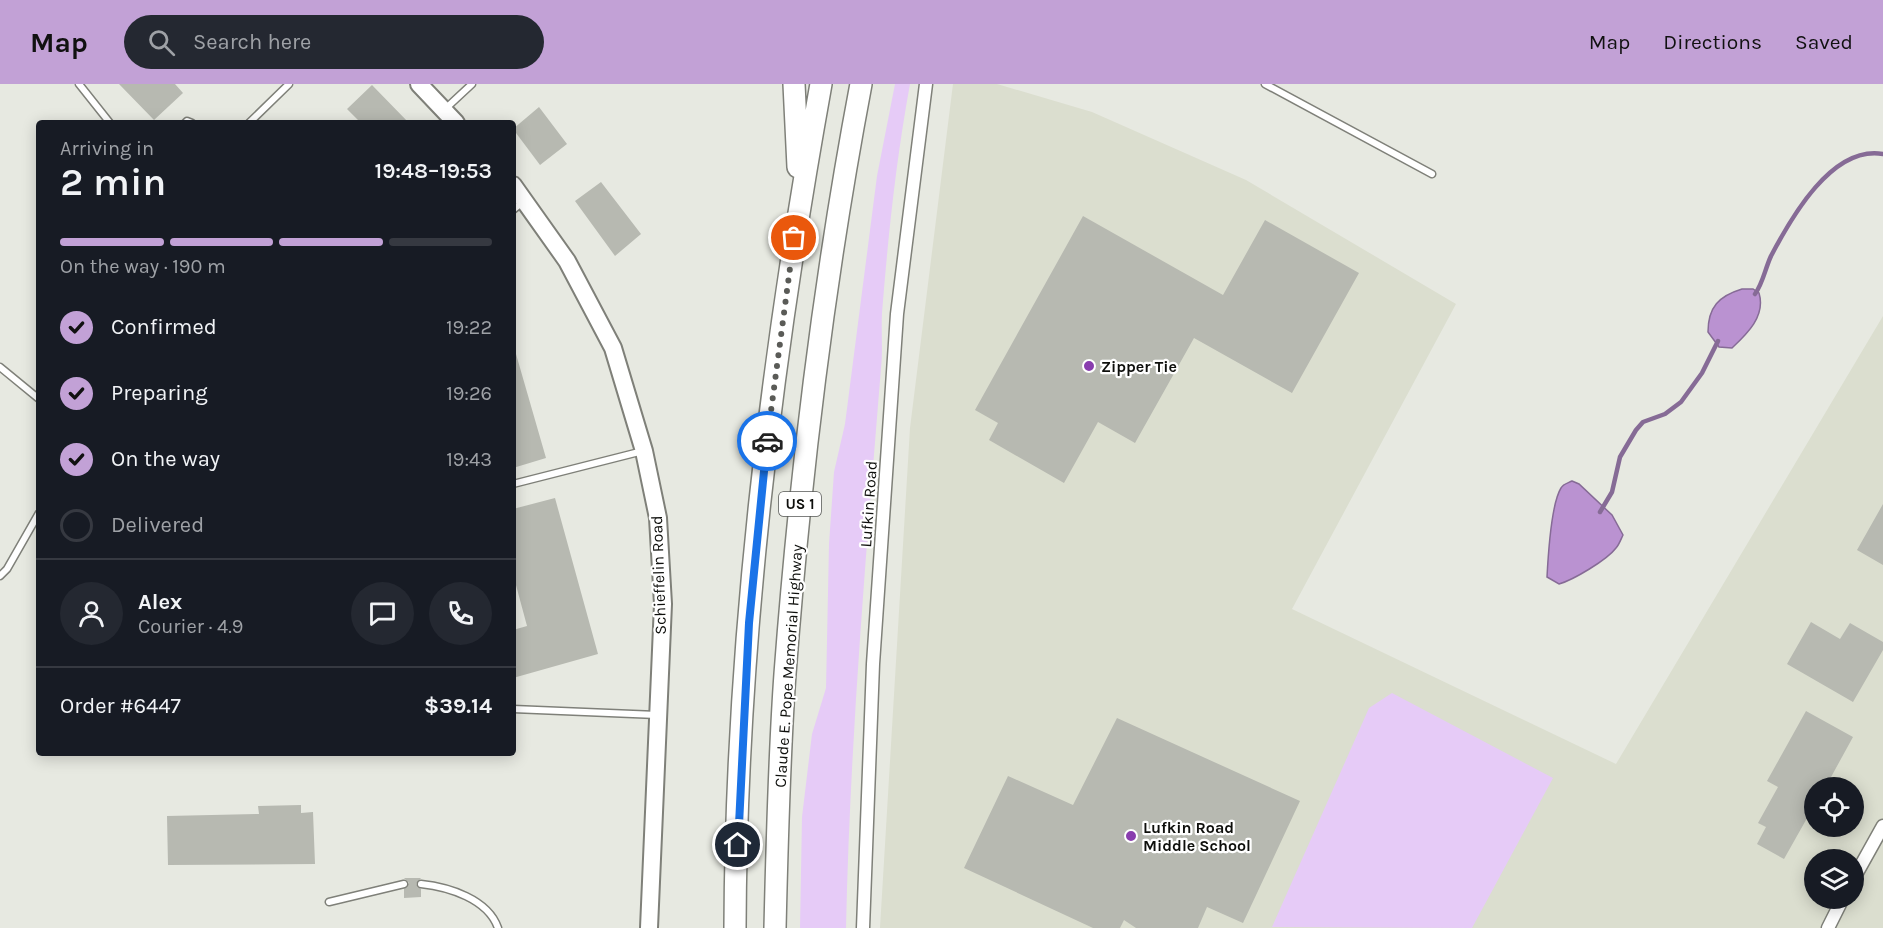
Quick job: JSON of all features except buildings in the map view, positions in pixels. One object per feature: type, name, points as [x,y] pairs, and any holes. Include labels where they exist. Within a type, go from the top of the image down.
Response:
[{"type":"highway","points":[[794,84],[800,199]]},
{"type":"highway","name":"US 1","points":[[735,928],[741,754],[749,623],[766,450],[800,199],[821,84]]},
{"type":"highway","name":"Claude E. Pope Memorial Highway","points":[[775,928],[785,675],[800,503],[826,289],[861,84]]},
{"type":"street","points":[[418,84],[453,120]]},
{"type":"street","name":"Lufkin Road","points":[[863,928],[873,664],[897,314],[926,84]]},
{"type":"street","name":"Schieffelin Road","points":[[519,205],[567,261],[613,348],[644,451],[658,518],[663,604],[649,928]]},
{"type":"street","points":[[1864,860],[1883,826]]},
{"type":"street","points":[[1828,928],[1838,909]]},
{"type":"lane","points":[[79,84],[108,120]]},
{"type":"lane","points":[[252,120],[289,84]]},
{"type":"lane","points":[[444,110],[472,84]]},
{"type":"lane","points":[[1265,84],[1432,174]]},
{"type":"lane","points":[[0,367],[36,397]]},
{"type":"lane","points":[[516,483],[644,451]]},
{"type":"lane","points":[[0,576],[7,569],[36,518]]},
{"type":"lane","points":[[516,709],[658,715]]},
{"type":"lane","points":[[329,902],[404,884]]},
{"type":"lane","points":[[421,884],[439,886],[463,894],[482,907],[496,922],[498,928]]},
{"type":"shaded area","points":[[895,84],[910,84],[893,198],[882,313],[882,361],[855,718],[846,928],[800,928],[802,817],[812,734],[826,688],[829,544],[834,472],[845,424],[877,176]]},
{"type":"shaded area","points":[[953,84],[997,84],[1092,112],[1246,180],[1456,304],[1292,609],[1616,764],[1883,316],[1883,928],[880,928],[910,428]]},
{"type":"shaded area","points":[[1742,289],[1753,289],[1759,293],[1760,309],[1757,317],[1749,331],[1732,348],[1719,347],[1708,332],[1710,316],[1721,299]]},
{"type":"shaded area","points":[[1572,481],[1579,484],[1612,515],[1623,535],[1612,553],[1598,564],[1559,584],[1547,577],[1551,531],[1558,496],[1562,487]]},
{"type":"shaded area","points":[[1392,693],[1553,778],[1472,928],[1272,927],[1369,708]]},
{"type":"waterway","points":[[1755,294],[1779,240],[1815,187],[1830,172],[1847,161],[1864,154],[1883,154]]},
{"type":"waterway","points":[[1600,512],[1612,492],[1620,457],[1636,430],[1643,422],[1665,414],[1681,402],[1702,373],[1718,341]]},
{"type":"way so far","points":[[767,441],[794,238]]},
{"type":"place","name":"Zipper Tie","points":[[1089,366]]},
{"type":"place","name":"Lufkin Road Middle School","points":[[1131,836]]},
{"type":"route","points":[[738,845],[749,623],[767,441]]}]
